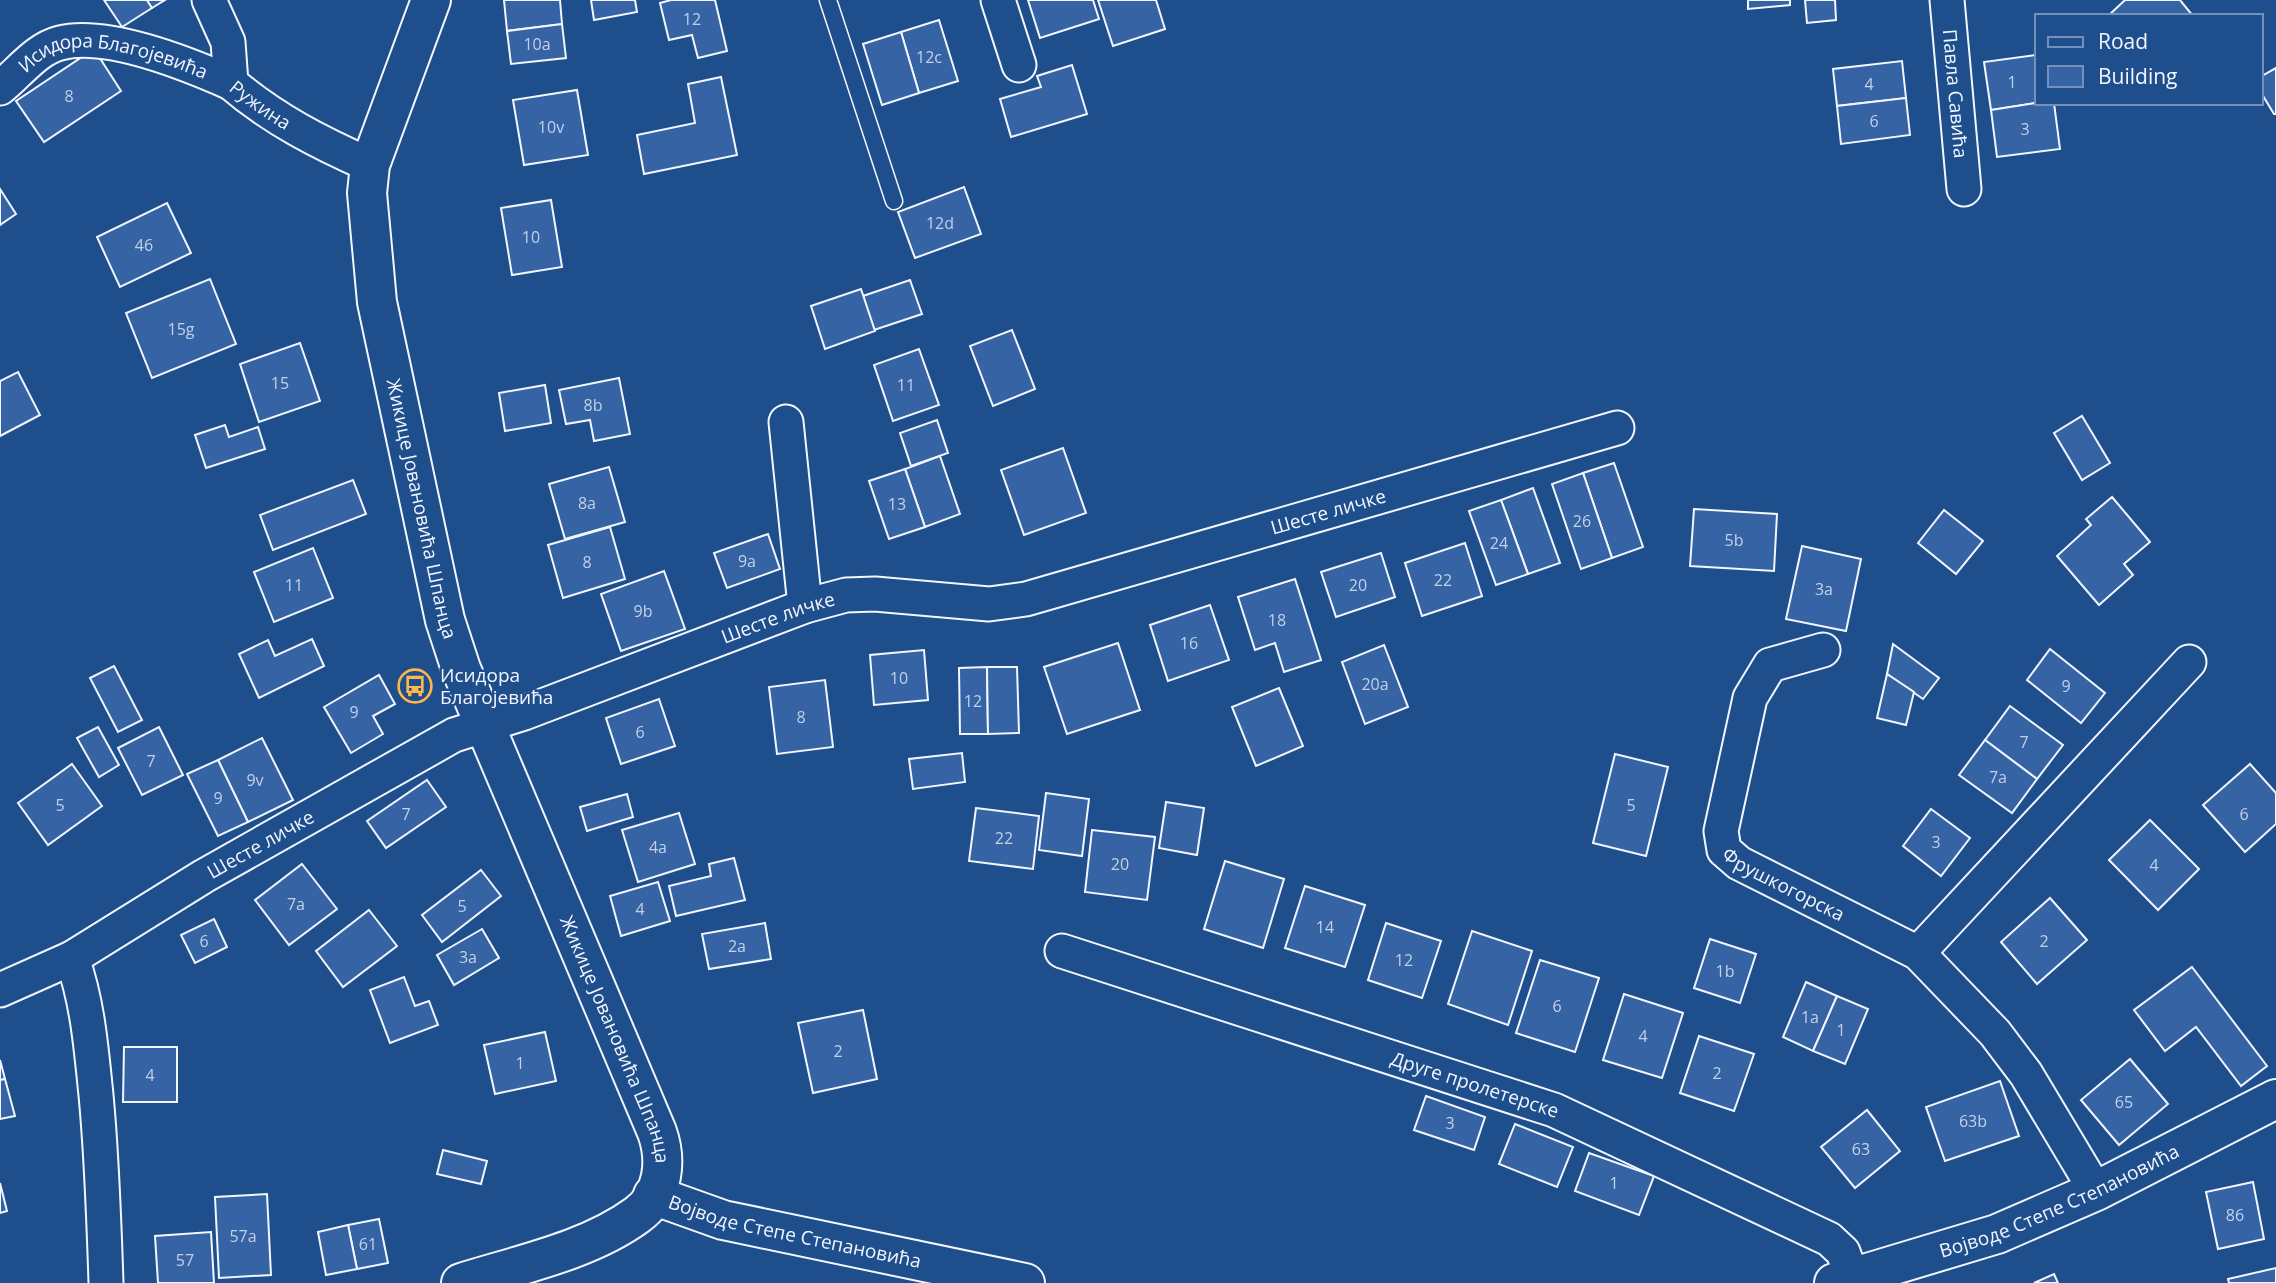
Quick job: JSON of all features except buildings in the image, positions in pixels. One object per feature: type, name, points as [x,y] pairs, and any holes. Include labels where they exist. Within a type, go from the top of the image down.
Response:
[{"type":"street","name":"Ружина","points":[[209,0],[228,42],[231,83],[268,113],[327,146],[370,165]]},
{"type":"street","name":"Жикице Јовановића Шпанца","points":[[431,0],[370,165],[367,193],[377,302],[445,620],[482,724],[657,1132],[664,1161],[653,1195]]},
{"type":"street","points":[[998,0],[1019,65]]},
{"type":"street","name":"Павла Савића","points":[[1947,0],[1964,190]]},
{"type":"street","name":"Исидора Благојевића","points":[[0,88],[35,56],[58,43],[77,41],[154,53],[231,83]]},
{"type":"street","points":[[786,422],[805,606]]},
{"type":"street","name":"Шесте личке","points":[[0,989],[72,958],[204,876],[326,809],[435,744],[482,724],[524,713],[805,606],[846,595],[874,594],[989,604],[1026,599],[1617,428]]},
{"type":"street","name":"Фрушкогорска","points":[[1823,650],[1770,665],[1750,698],[1721,831],[1724,849],[1739,863],[1918,953],[1995,1033],[2026,1074],[2096,1191]]},
{"type":"street","points":[[1918,953],[2189,662]]},
{"type":"street","name":"Друге пролетерске","points":[[1062,951],[1554,1110],[1829,1239],[1843,1252],[1843,1280]]},
{"type":"street","points":[[72,958],[83,992],[91,1034],[102,1158],[106,1283]]},
{"type":"street","name":"Војводе Степе Степановића","points":[[1843,1280],[1997,1234],[2096,1191],[2276,1099]]},
{"type":"street","name":"Војводе Степе Степановића","points":[[460,1283],[585,1242],[638,1215],[653,1195],[723,1220],[1025,1283]]},
{"type":"lane","points":[[828,0],[894,201]]},
{"type":"place","name":"Исидора Благојевића","points":[[415,686]]}]
